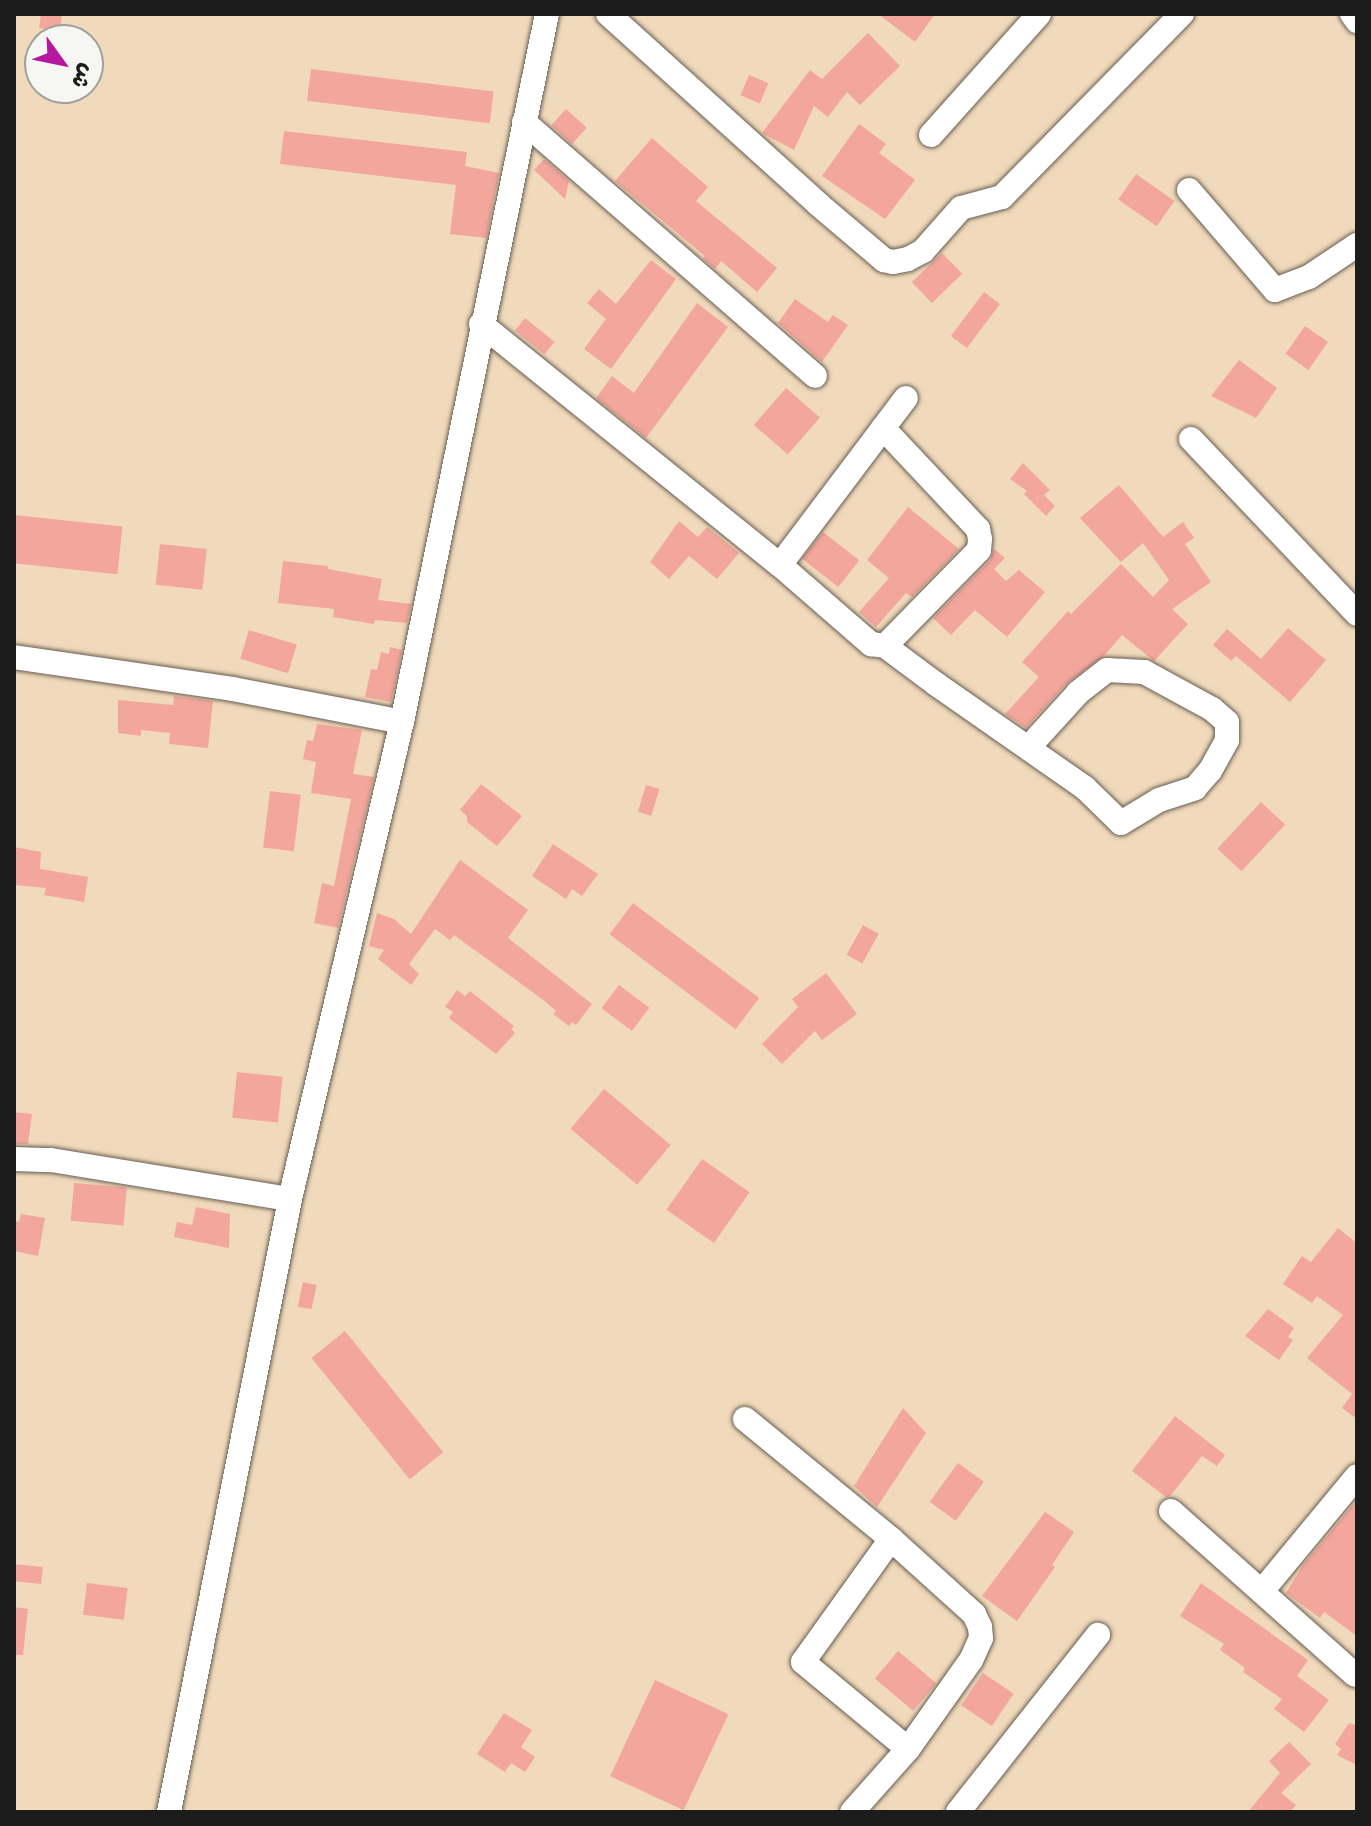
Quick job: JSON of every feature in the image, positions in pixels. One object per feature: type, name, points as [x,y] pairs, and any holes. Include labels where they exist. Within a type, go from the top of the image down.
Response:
[{"type":"street","points":[[169,1812],[290,1199],[402,722],[481,324],[547,14]]},
{"type":"street","points":[[608,14],[828,212],[884,260],[893,262],[923,251],[961,208],[1002,197],[1182,14]]},
{"type":"street","points":[[931,135],[1039,14]]},
{"type":"street","points":[[1352,14],[1357,21]]},
{"type":"street","points":[[524,122],[815,376]]},
{"type":"street","points":[[1189,190],[1275,290],[1309,277],[1357,245]]},
{"type":"street","points":[[481,324],[780,565],[871,644],[885,646],[1028,748],[1085,788],[1121,823],[1159,800],[1195,788],[1210,771],[1227,740],[1227,722],[1212,709],[1144,672],[1107,670],[1078,693],[1042,737],[1028,748]]},
{"type":"street","points":[[780,565],[906,398]]},
{"type":"street","points":[[883,428],[978,529],[980,539],[979,550],[885,646]]},
{"type":"street","points":[[1191,439],[1357,614]]},
{"type":"street","points":[[14,657],[233,689],[402,722]]},
{"type":"street","points":[[14,1159],[51,1160],[290,1199]]},
{"type":"street","points":[[745,1419],[891,1539],[974,1614],[980,1627],[981,1638],[971,1660],[908,1749],[852,1812]]},
{"type":"street","points":[[1262,1591],[1357,1476]]},
{"type":"street","points":[[1171,1511],[1355,1675]]},
{"type":"street","points":[[891,1539],[803,1662],[908,1749]]},
{"type":"street","points":[[958,1812],[1098,1635]]},
{"type":"building","points":[[41,14],[62,14],[61,24],[40,24]]},
{"type":"building","points":[[878,14],[935,14],[915,42]]},
{"type":"building","points":[[868,33],[900,66],[860,105],[847,92],[828,117],[814,106],[794,150],[762,133],[810,70],[822,79]]},
{"type":"building","points":[[311,69],[494,91],[490,123],[307,101]]},
{"type":"building","points":[[749,75],[768,83],[760,103],[740,95]]},
{"type":"building","points":[[566,109],[587,128],[572,144],[551,125]]},
{"type":"building","points":[[859,124],[886,144],[879,153],[915,180],[885,219],[822,176]]},
{"type":"building","points":[[284,131],[467,152],[465,166],[499,173],[486,238],[450,234],[456,185],[280,164]]},
{"type":"building","points":[[652,138],[708,187],[696,201],[777,268],[757,292],[721,261],[715,269],[703,258],[705,256],[615,181]]},
{"type":"building","points":[[544,159],[569,181],[565,199],[534,170]]},
{"type":"building","points":[[1136,174],[1175,201],[1157,226],[1118,199]]},
{"type":"building","points":[[942,253],[962,274],[932,303],[912,282]]},
{"type":"building","points":[[651,260],[676,279],[611,369],[584,349],[606,319],[587,303],[599,289],[616,304]]},
{"type":"building","points":[[984,292],[1000,304],[967,348],[951,336]]},
{"type":"building","points":[[795,299],[828,322],[833,315],[848,325],[822,362],[778,323]]},
{"type":"building","points":[[697,303],[728,327],[646,438],[596,398],[612,376],[634,393]]},
{"type":"building","points":[[525,318],[555,342],[544,354],[515,330]]},
{"type":"building","points":[[1305,326],[1328,342],[1308,370],[1285,354]]},
{"type":"building","points":[[1239,360],[1277,388],[1256,418],[1211,396]]},
{"type":"building","points":[[786,388],[820,418],[788,455],[754,425]]},
{"type":"building","points":[[1023,463],[1050,490],[1044,495],[1055,506],[1046,516],[1024,494],[1027,491],[1010,479]]},
{"type":"building","points":[[1119,485],[1163,537],[1183,522],[1194,538],[1185,544],[1211,582],[1172,609],[1188,624],[1154,661],[1122,635],[1104,656],[1067,683],[1026,728],[1005,714],[1039,677],[1022,662],[1068,611],[1071,614],[1121,564],[1153,597],[1169,580],[1143,543],[1121,562],[1080,518]]},
{"type":"building","points":[[908,507],[959,549],[912,597],[906,593],[876,627],[859,612],[889,578],[867,560]]},
{"type":"building","points":[[14,515],[122,526],[117,574],[14,563]]},
{"type":"building","points":[[679,521],[698,537],[707,527],[739,553],[717,579],[689,556],[669,579],[650,562]]},
{"type":"building","points":[[823,532],[859,560],[838,587],[802,559]]},
{"type":"building","points":[[160,544],[207,549],[202,590],[156,585]]},
{"type":"building","points":[[994,549],[1005,558],[994,569],[1006,581],[1019,570],[1045,592],[1007,637],[975,610],[951,635],[933,618],[990,560]]},
{"type":"building","points":[[283,561],[328,566],[328,569],[382,579],[378,600],[411,604],[407,623],[375,620],[374,624],[333,617],[334,609],[278,603]]},
{"type":"building","points":[[1288,628],[1326,660],[1290,702],[1236,656],[1231,661],[1213,645],[1227,629],[1261,659]]},
{"type":"building","points":[[249,630],[297,645],[288,673],[240,659]]},
{"type":"building","points":[[390,647],[402,650],[391,702],[365,697],[371,669],[377,670],[381,652],[389,654]]},
{"type":"building","points":[[174,696],[213,701],[208,748],[169,744],[170,733],[141,730],[141,736],[118,733],[118,700],[173,705]]},
{"type":"building","points":[[317,724],[362,730],[353,774],[374,777],[338,928],[314,923],[322,883],[334,886],[351,799],[311,793],[316,762],[303,759],[307,740],[313,741]]},
{"type":"building","points":[[481,784],[522,816],[497,846],[467,822],[467,816],[460,810]]},
{"type":"building","points":[[646,785],[659,789],[651,816],[638,812]]},
{"type":"building","points":[[270,791],[301,795],[294,851],[263,848]]},
{"type":"building","points":[[1261,802],[1285,825],[1241,871],[1217,849]]},
{"type":"building","points":[[553,844],[598,874],[582,896],[572,889],[566,899],[532,876]]},
{"type":"building","points":[[14,847],[41,852],[40,869],[88,877],[84,902],[44,895],[46,888],[14,885]]},
{"type":"building","points":[[460,860],[528,910],[508,938],[592,1004],[576,1025],[572,1022],[569,1026],[553,1014],[556,1011],[546,1002],[454,935],[450,940],[435,929],[409,964],[419,974],[411,985],[378,959],[384,950],[369,946],[377,913],[394,919],[411,934]]},
{"type":"building","points":[[633,903],[759,998],[736,1029],[610,934]]},
{"type":"building","points":[[863,925],[879,934],[862,963],[847,955]]},
{"type":"building","points":[[826,973],[857,1014],[822,1040],[815,1031],[782,1064],[762,1044],[798,1007],[792,999]]},
{"type":"building","points":[[619,985],[649,1008],[632,1031],[602,1008]]},
{"type":"building","points":[[457,990],[465,996],[470,991],[514,1026],[511,1029],[515,1033],[496,1054],[449,1018],[453,1012],[445,1007]]},
{"type":"building","points":[[237,1072],[283,1077],[278,1123],[232,1118]]},
{"type":"building","points":[[604,1089],[671,1145],[637,1185],[571,1129]]},
{"type":"building","points":[[14,1112],[32,1114],[28,1144],[14,1144]]},
{"type":"building","points":[[702,1159],[750,1192],[714,1243],[666,1210]]},
{"type":"building","points":[[74,1183],[127,1188],[123,1225],[71,1221]]},
{"type":"building","points":[[196,1207],[230,1214],[229,1248],[174,1237],[177,1222],[192,1225]]},
{"type":"building","points":[[21,1214],[45,1218],[38,1256],[14,1251],[14,1221],[19,1222]]},
{"type":"building","points":[[1338,1228],[1357,1243],[1357,1419],[1342,1408],[1352,1394],[1307,1358],[1343,1315],[1317,1296],[1312,1303],[1283,1284],[1302,1256],[1311,1262]]},
{"type":"building","points":[[303,1282],[317,1285],[311,1309],[298,1306]]},
{"type":"building","points":[[1268,1309],[1294,1328],[1288,1337],[1293,1340],[1279,1360],[1245,1336]]},
{"type":"building","points":[[345,1331],[443,1452],[410,1479],[312,1358]]},
{"type":"building","points":[[903,1408],[926,1433],[877,1507],[854,1486]]},
{"type":"building","points":[[1175,1416],[1225,1455],[1217,1466],[1202,1456],[1166,1497],[1132,1471]]},
{"type":"building","points":[[958,1463],[984,1482],[956,1521],[930,1502]]},
{"type":"building","points":[[1357,1500],[1357,1636],[1324,1612],[1320,1618],[1286,1593],[1303,1565]]},
{"type":"building","points":[[1045,1512],[1074,1532],[1052,1565],[1055,1567],[1017,1621],[982,1596]]},
{"type":"building","points":[[14,1564],[43,1567],[41,1584],[14,1581]]},
{"type":"building","points":[[87,1583],[128,1588],[124,1620],[83,1615]]},
{"type":"building","points":[[1201,1583],[1308,1660],[1297,1676],[1329,1700],[1304,1732],[1274,1709],[1282,1699],[1243,1672],[1245,1668],[1220,1650],[1224,1644],[1180,1616]]},
{"type":"building","points":[[14,1607],[28,1609],[23,1655],[14,1655]]},
{"type":"building","points":[[898,1651],[936,1683],[913,1711],[875,1679]]},
{"type":"building","points":[[983,1673],[1014,1694],[992,1726],[961,1705]]},
{"type":"building","points":[[655,1680],[728,1714],[684,1810],[610,1776]]},
{"type":"building","points":[[504,1713],[532,1730],[521,1747],[535,1757],[525,1772],[511,1763],[505,1772],[477,1754]]},
{"type":"building","points":[[1349,1723],[1357,1726],[1357,1765],[1337,1755],[1341,1749],[1335,1744]]},
{"type":"building","points":[[1289,1742],[1311,1764],[1281,1793],[1296,1805],[1290,1812],[1248,1812],[1280,1773],[1269,1761]]}]
